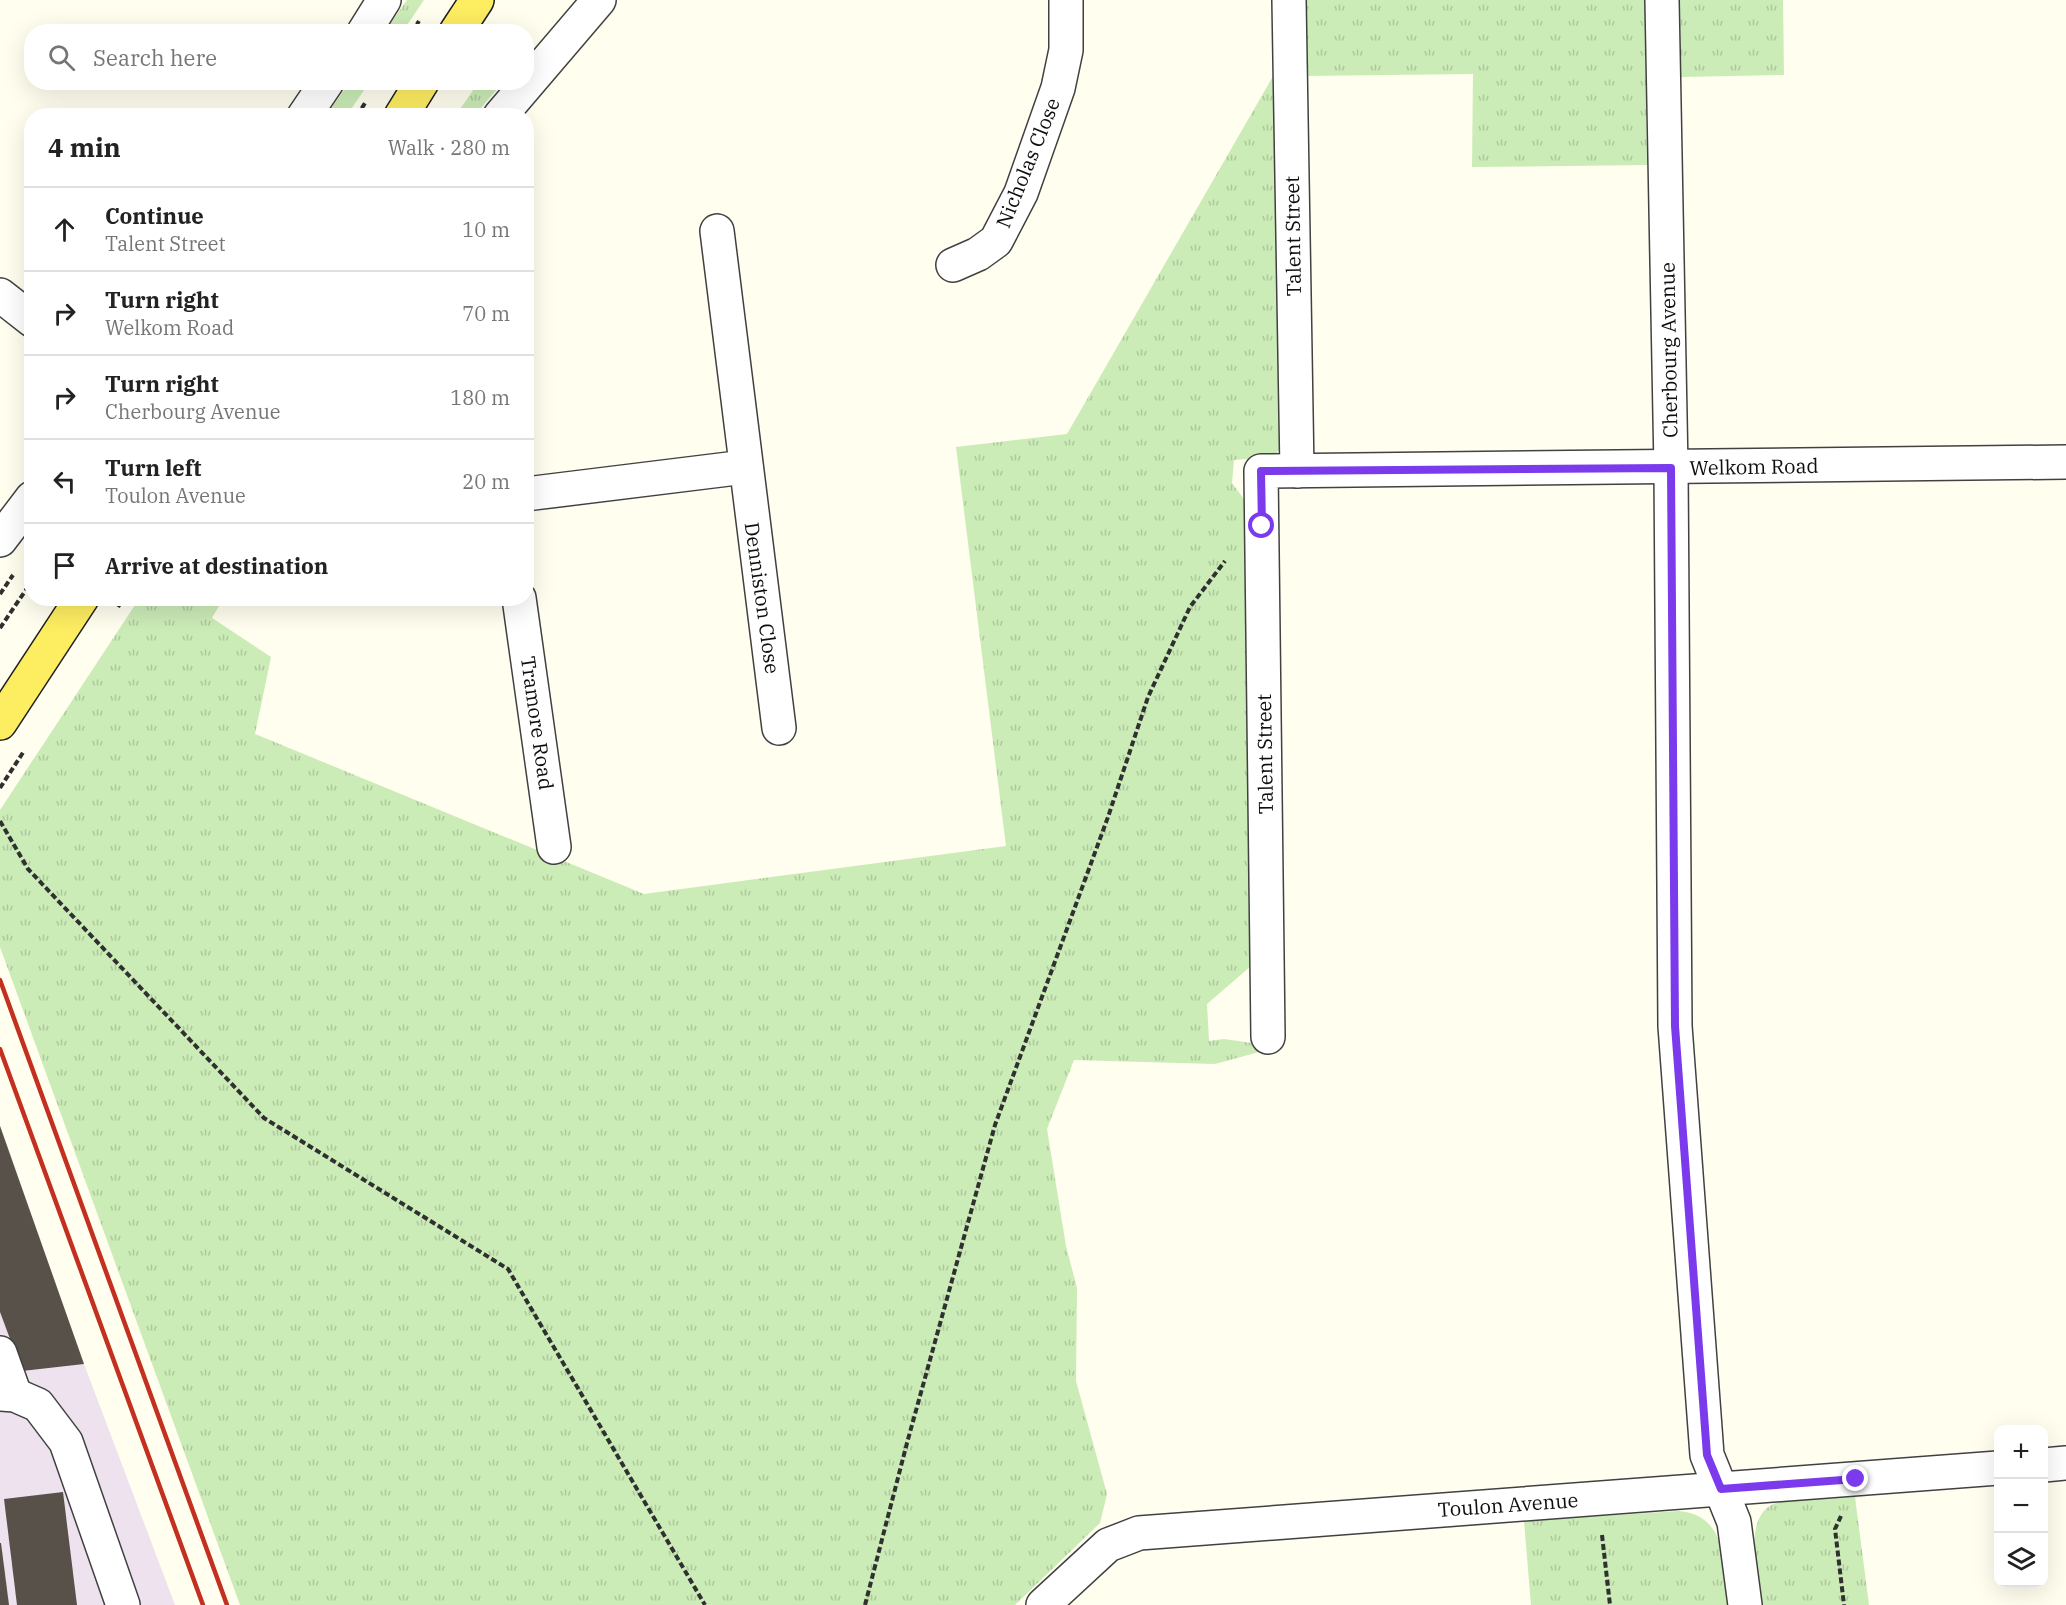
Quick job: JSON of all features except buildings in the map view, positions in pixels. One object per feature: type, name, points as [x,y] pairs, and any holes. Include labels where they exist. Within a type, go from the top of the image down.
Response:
[{"type":"main road","points":[[461,24],[477,0]]},
{"type":"main road","points":[[406,108],[418,90]]},
{"type":"main road","points":[[0,723],[77,606]]},
{"type":"street","points":[[369,24],[384,0]]},
{"type":"street","points":[[534,76],[599,0]]},
{"type":"street","name":"Nicholas Close","points":[[953,265],[978,254],[996,241],[1021,193],[1058,88],[1066,50],[1066,0]]},
{"type":"street","name":"Talent Street","points":[[1289,0],[1297,471]]},
{"type":"street","name":"Cherbourg Avenue","points":[[1662,0],[1671,468],[1675,1026],[1707,1455],[1734,1522],[1745,1605]]},
{"type":"street","points":[[309,108],[322,90]]},
{"type":"street","points":[[507,108],[522,90]]},
{"type":"street","name":"Denniston Close","points":[[717,231],[779,728]]},
{"type":"street","points":[[0,295],[24,314]]},
{"type":"street","name":"Welkom Road","points":[[1261,471],[2066,462]]},
{"type":"street","points":[[534,493],[745,468]]},
{"type":"street","name":"Talent Street","points":[[1261,471],[1268,1037]]},
{"type":"street","points":[[0,540],[24,508]]},
{"type":"street","name":"Tramore Road","points":[[520,606],[554,847]]},
{"type":"street","points":[[0,1353],[8,1395],[38,1405],[66,1442],[123,1605]]},
{"type":"street","points":[[2048,1465],[2066,1463]]},
{"type":"street","name":"Toulon Avenue","points":[[1043,1605],[1108,1545],[1139,1533],[1994,1468]]},
{"type":"path","points":[[866,1605],[907,1443],[995,1125],[1108,817],[1148,697],[1190,608],[1235,548],[1262,526]]},
{"type":"path","points":[[0,628],[24,593]]},
{"type":"path","points":[[0,788],[23,754]]},
{"type":"path","points":[[0,821],[28,869],[264,1118],[508,1269],[705,1605]]},
{"type":"path","points":[[1844,1605],[1835,1529],[1856,1479]]},
{"type":"path","points":[[1598,1499],[1611,1605]]},
{"type":"shaded area","points":[[0,1125],[84,1364],[175,1605],[0,1605]]},
{"type":"green space","points":[[407,0],[424,0],[408,24],[390,24]]},
{"type":"green space","points":[[1302,0],[1645,0],[1647,165],[1472,167],[1473,74],[1303,76]]},
{"type":"green space","points":[[1680,0],[1783,0],[1784,75],[1681,77]]},
{"type":"green space","points":[[1272,78],[1279,79],[1282,447],[1272,457],[1234,460],[1232,483],[1249,506],[1251,966],[1207,1004],[1209,1041],[1224,1039],[1259,1044],[1259,1052],[1215,1064],[1074,1060],[1047,1129],[1066,1246],[1077,1288],[1076,1381],[1107,1494],[1100,1523],[1015,1605],[240,1605],[0,947],[0,810],[134,606],[219,606],[212,618],[271,657],[255,734],[644,894],[1006,846],[956,447],[1067,434]]},
{"type":"green space","points":[[344,90],[364,90],[352,108],[331,108]]},
{"type":"green space","points":[[473,90],[496,90],[481,108],[461,108]]},
{"type":"green space","points":[[1855,1497],[1869,1605],[1761,1605],[1754,1548],[1758,1520],[1765,1510],[1783,1501]]},
{"type":"green space","points":[[1679,1511],[1695,1515],[1707,1522],[1715,1533],[1723,1559],[1728,1605],[1531,1605],[1524,1521]]},
{"type":"railway","points":[[0,980],[227,1605]]},
{"type":"railway","points":[[0,1049],[203,1605]]},
{"type":"route","points":[[1262,526],[1261,471],[1671,468],[1675,1026],[1707,1455],[1721,1489],[1856,1479]]}]
